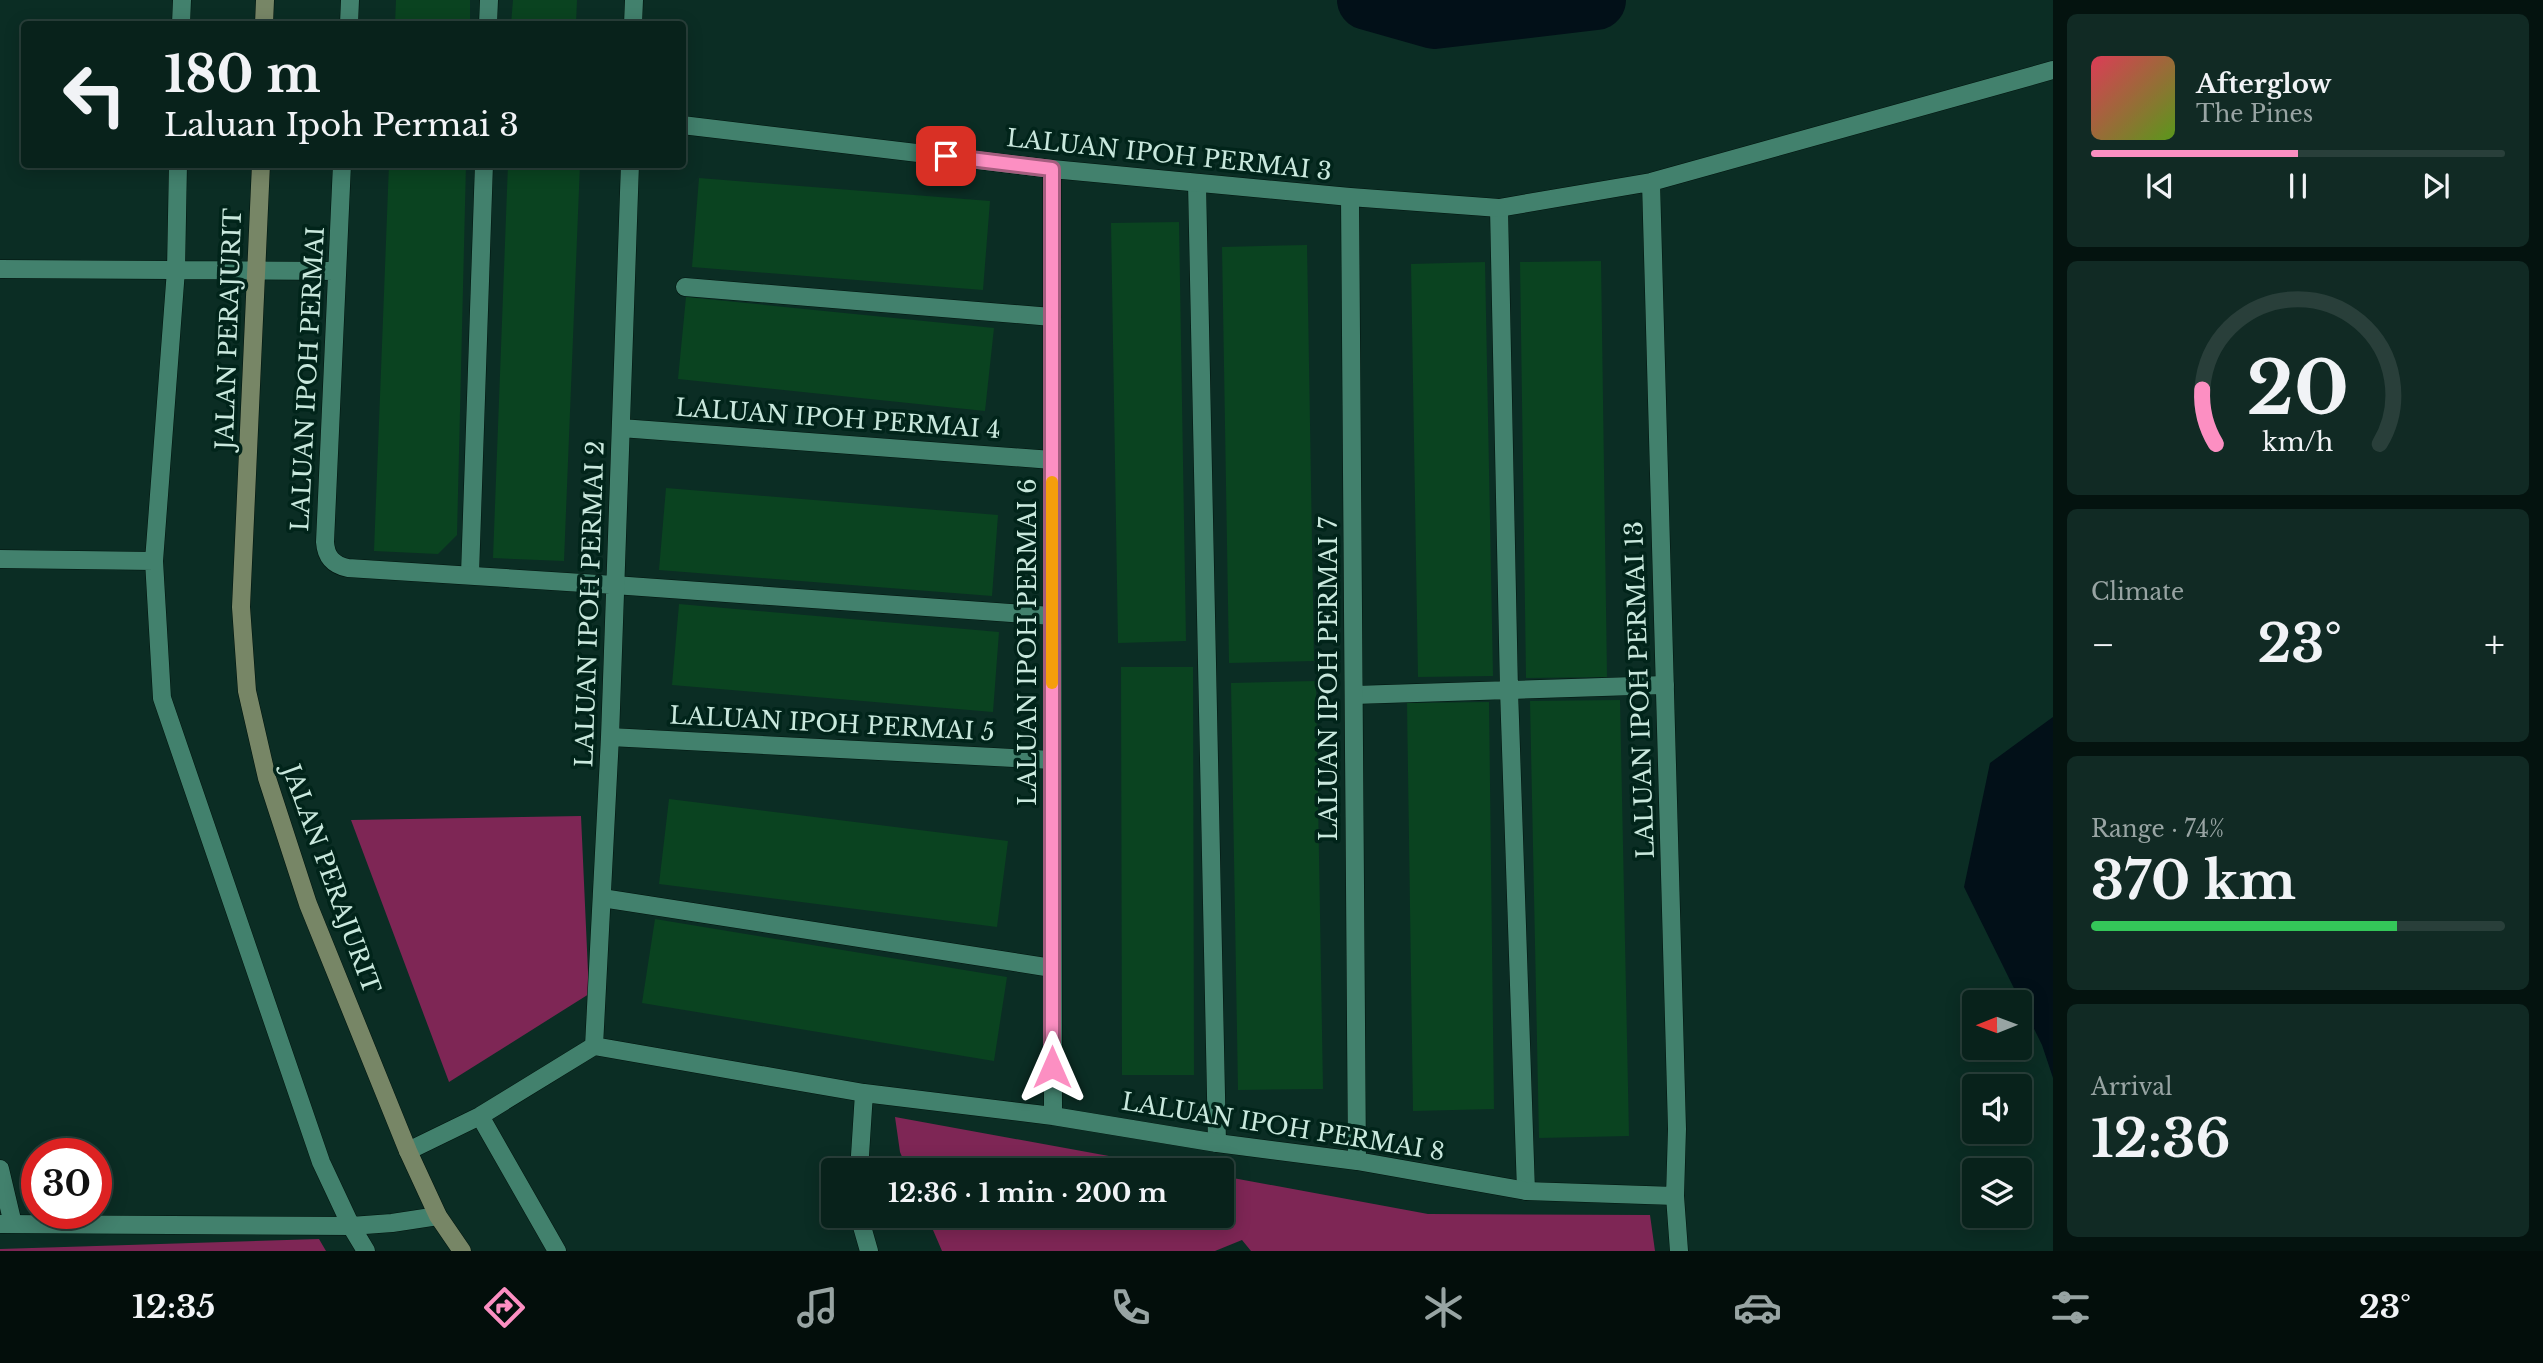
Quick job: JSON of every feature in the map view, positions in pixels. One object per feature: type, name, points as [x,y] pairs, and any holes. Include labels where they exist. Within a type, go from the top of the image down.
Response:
[{"type":"street","points":[[181,21],[182,0]]},
{"type":"street","points":[[264,21],[265,0]]},
{"type":"street","points":[[349,21],[350,0]]},
{"type":"street","points":[[488,21],[489,0]]},
{"type":"street","points":[[634,0],[634,21]]},
{"type":"street","name":"LALUAN IPOH PERMAI 3","points":[[686,125],[1052,169],[1499,208],[1651,182],[2053,70]]},
{"type":"street","points":[[178,168],[176,270],[154,561],[162,698],[321,1162],[351,1226],[366,1251]]},
{"type":"street","name":"JALAN PERAJURIT","points":[[261,168],[241,607],[247,691],[267,778],[308,904],[408,1151],[438,1216],[462,1251]]},
{"type":"street","name":"LALUAN IPOH PERMAI","points":[[342,168],[326,552],[331,561],[348,568],[614,584],[1052,616]]},
{"type":"street","points":[[470,575],[484,168]]},
{"type":"street","name":"LALUAN IPOH PERMAI 2","points":[[594,1046],[610,737],[630,168]]},
{"type":"street","name":"LALUAN IPOH PERMAI 6","points":[[1052,169],[1053,1116]]},
{"type":"street","name":"LALUAN IPOH PERMAI 13","points":[[1651,182],[1678,1251]]},
{"type":"street","points":[[1196,183],[1217,1143]]},
{"type":"street","name":"LALUAN IPOH PERMAI 7","points":[[1350,197],[1357,1161]]},
{"type":"street","points":[[1499,208],[1509,690],[1526,1191]]},
{"type":"street","points":[[0,269],[337,271]]},
{"type":"street","points":[[685,287],[1052,317]]},
{"type":"street","name":"LALUAN IPOH PERMAI 4","points":[[621,428],[1052,460]]},
{"type":"street","points":[[0,559],[154,561]]},
{"type":"street","points":[[1354,695],[1665,685]]},
{"type":"street","name":"LALUAN IPOH PERMAI 5","points":[[610,737],[1052,760]]},
{"type":"street","points":[[602,898],[1052,968]]},
{"type":"street","points":[[408,1151],[480,1116],[594,1046]]},
{"type":"street","name":"LALUAN IPOH PERMAI 8","points":[[594,1046],[864,1093],[1053,1116],[1217,1143],[1357,1161],[1526,1191],[1675,1196]]},
{"type":"street","points":[[860,1158],[864,1093]]},
{"type":"street","points":[[480,1116],[557,1251]]},
{"type":"street","points":[[0,1169],[6,1224],[351,1226],[438,1216]]},
{"type":"street","points":[[862,1228],[869,1251]]},
{"type":"shaded area","points":[[2053,717],[2053,1078],[2032,1025],[2032,990],[2015,990],[1964,887],[1990,763]]},
{"type":"shaded area","points":[[581,816],[589,994],[449,1082],[351,820]]},
{"type":"shaded area","points":[[895,1117],[1120,1158],[903,1158]]},
{"type":"shaded area","points":[[1234,1178],[1428,1214],[1650,1215],[1655,1251],[1251,1251],[1242,1240],[1215,1251],[942,1251],[932,1228],[1234,1228]]},
{"type":"shaded area","points":[[319,1239],[326,1251],[0,1251],[0,1249]]},
{"type":"building","points":[[396,0],[470,0],[470,21],[395,21]]},
{"type":"building","points":[[513,0],[577,0],[576,21],[511,21]]},
{"type":"building","points":[[389,168],[466,168],[457,535],[438,554],[374,551]]},
{"type":"building","points":[[508,168],[580,168],[564,561],[493,558]]},
{"type":"building","points":[[699,178],[990,201],[983,290],[692,267]]},
{"type":"building","points":[[1179,222],[1186,641],[1118,643],[1111,223]]},
{"type":"building","points":[[1307,245],[1314,661],[1229,663],[1222,247]]},
{"type":"building","points":[[1601,261],[1607,677],[1526,678],[1520,262]]},
{"type":"building","points":[[1485,262],[1493,676],[1418,677],[1411,264]]},
{"type":"building","points":[[686,297],[994,328],[985,411],[678,379]]},
{"type":"building","points":[[666,488],[998,515],[992,596],[659,570]]},
{"type":"building","points":[[679,604],[999,632],[993,712],[672,685]]},
{"type":"building","points":[[1121,667],[1193,667],[1194,1075],[1122,1075]]},
{"type":"building","points":[[1316,681],[1323,1089],[1238,1090],[1231,683]]},
{"type":"building","points":[[1620,700],[1629,1136],[1539,1138],[1530,701]]},
{"type":"building","points":[[1489,702],[1494,1109],[1413,1111],[1407,703]]},
{"type":"building","points":[[669,799],[1008,841],[997,927],[659,884]]},
{"type":"building","points":[[655,919],[1007,977],[994,1061],[642,1003]]},
{"type":"waterway","points":[[1367,0],[1434,19],[1596,0]]},
{"type":"slow traffic","points":[[1052,482],[1052,683]]},
{"type":"route","points":[[946,156],[1052,169],[1052,1067]]}]
